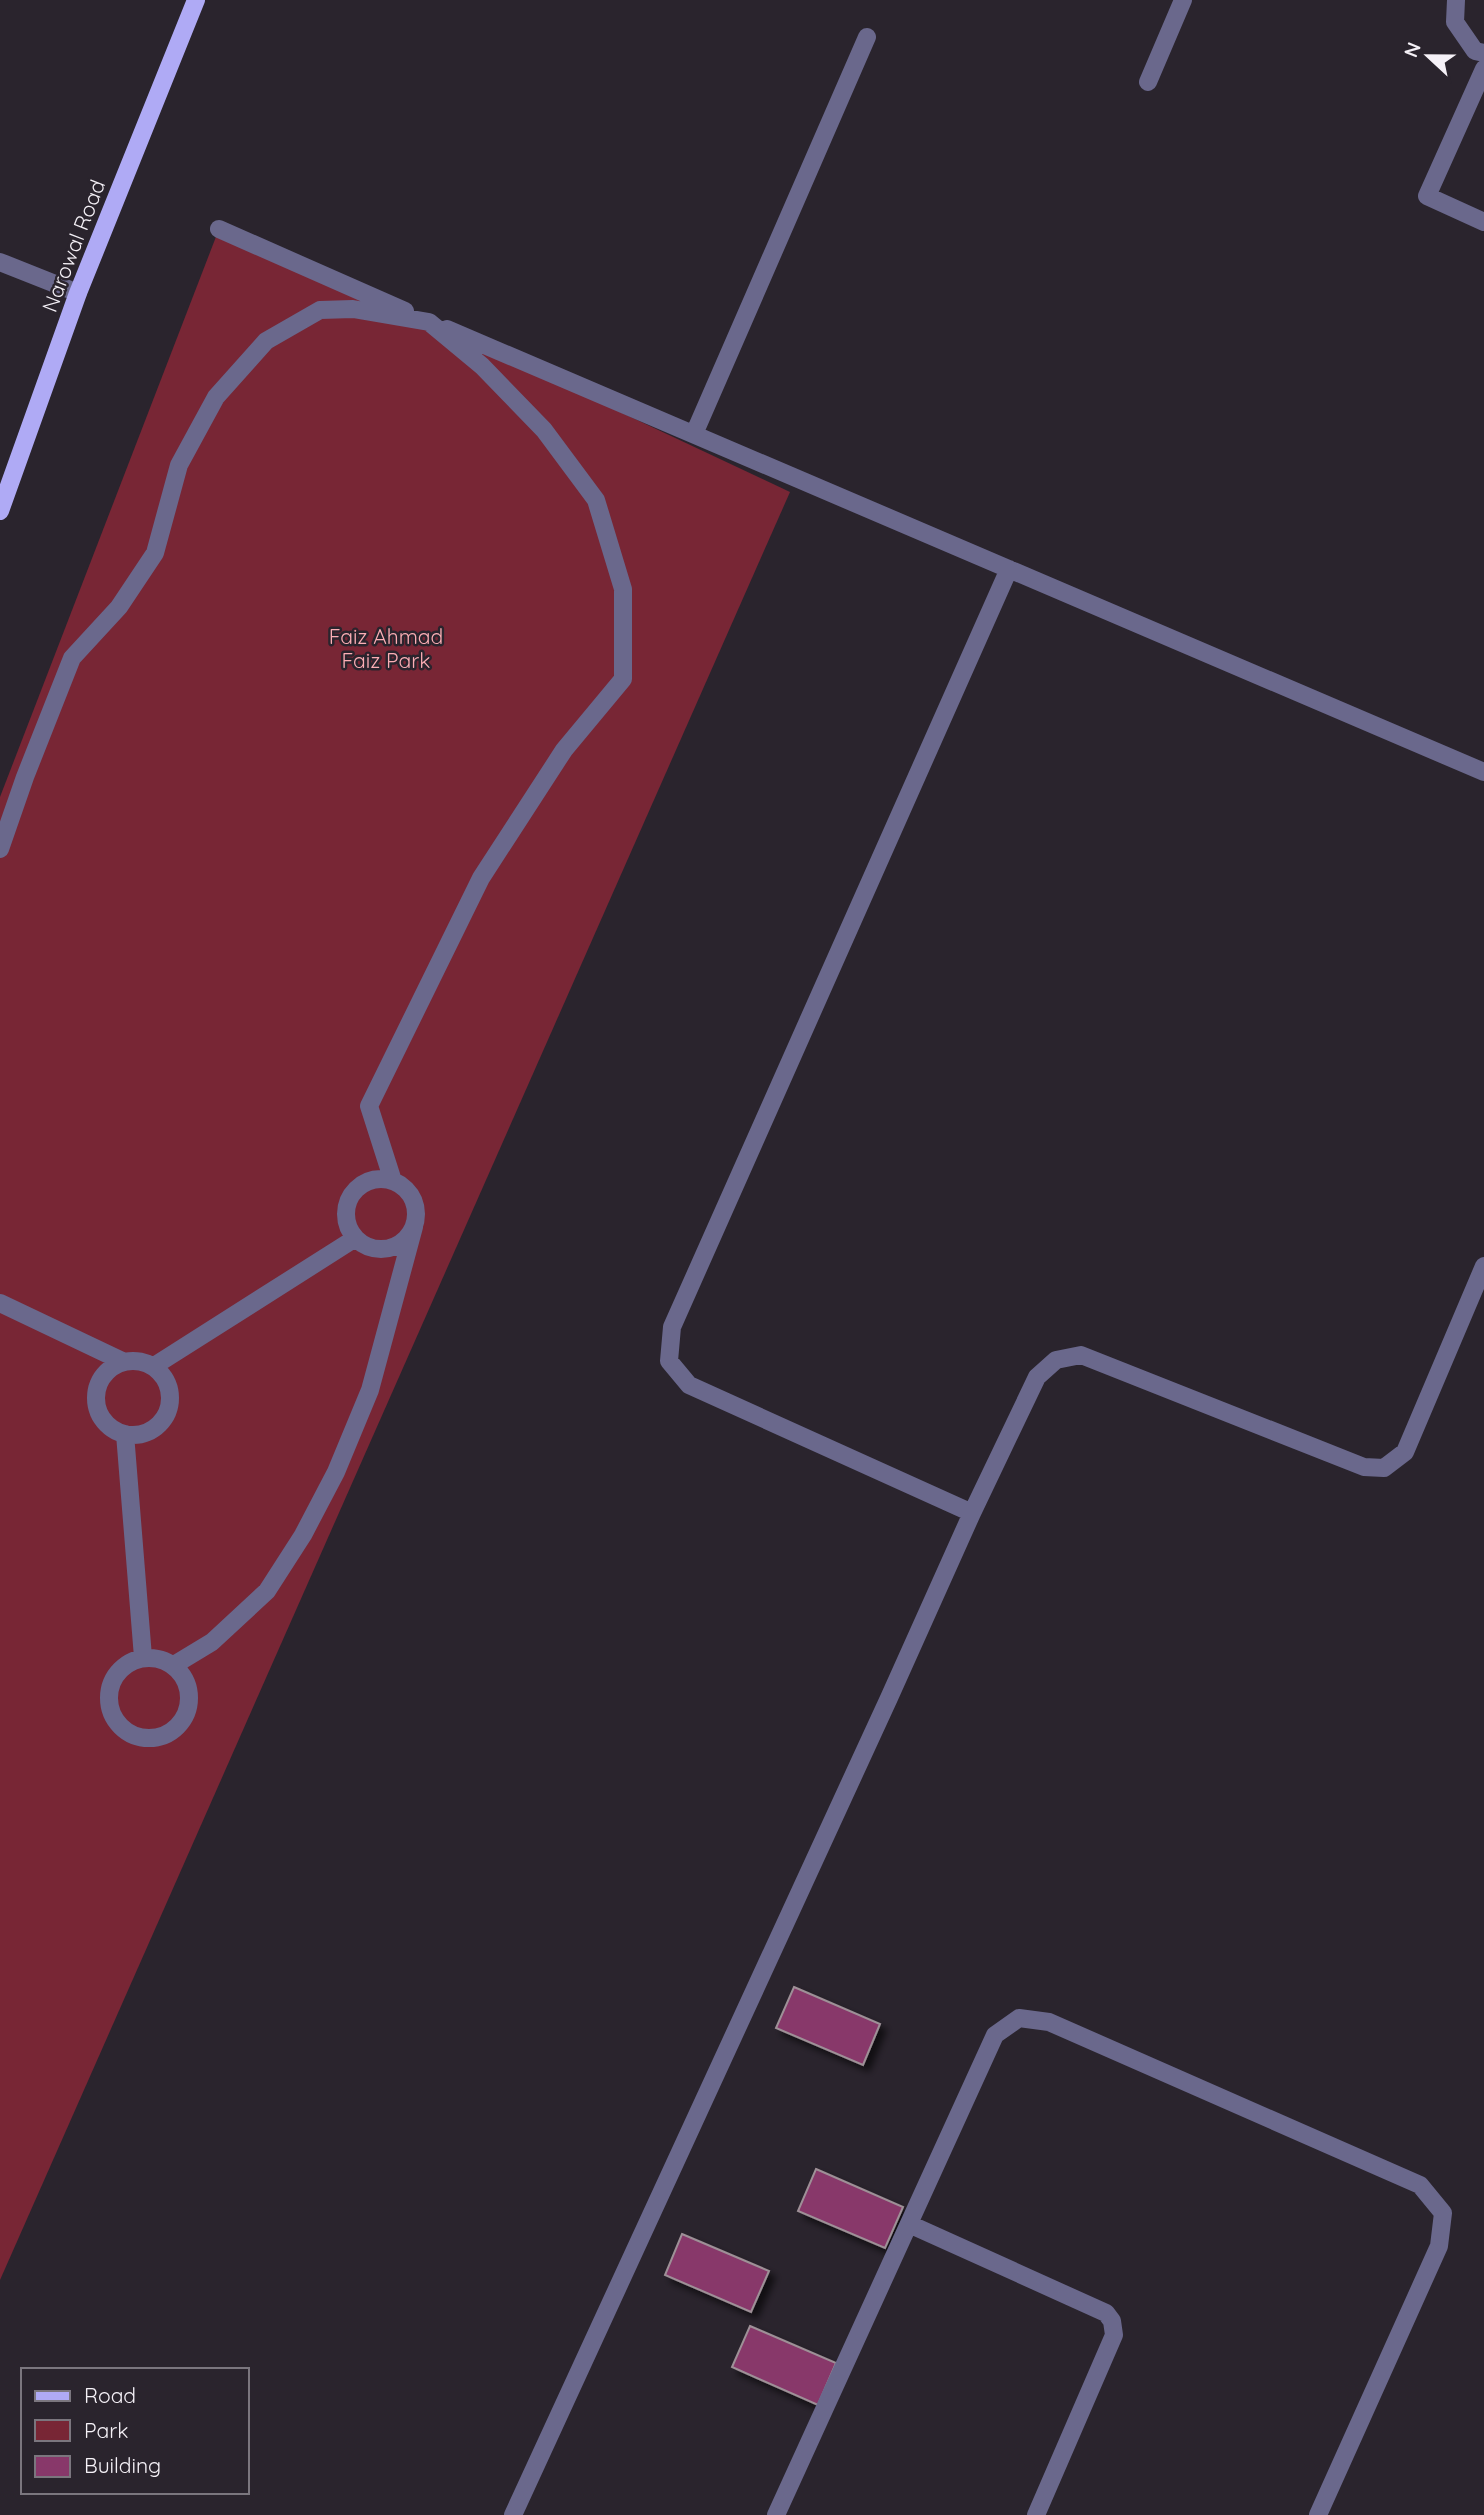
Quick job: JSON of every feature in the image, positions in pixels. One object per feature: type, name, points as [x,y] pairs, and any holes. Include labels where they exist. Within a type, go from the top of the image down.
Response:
[{"type":"main road","name":"Narowal Road","points":[[0,511],[78,293],[196,0]]},
{"type":"street","points":[[1148,82],[1183,0]]},
{"type":"street","points":[[1457,0],[1455,22],[1475,51],[1484,53]]},
{"type":"street","points":[[694,435],[867,37]]},
{"type":"street","points":[[1484,69],[1427,196],[1484,222]]},
{"type":"street","points":[[219,229],[429,322],[1484,772]]},
{"type":"street","points":[[0,262],[78,293]]},
{"type":"street","points":[[0,849],[72,658],[119,607],[155,553],[179,465],[216,397],[266,341],[320,310],[353,309],[429,322],[482,366],[544,430],[596,500],[623,589],[624,679],[564,750],[481,878],[369,1106],[393,1181]]},
{"type":"street","points":[[972,1513],[689,1385],[669,1361],[672,1327],[1009,569]]},
{"type":"street","points":[[174,1665],[212,1642],[267,1591],[303,1535],[336,1472],[370,1390],[414,1227],[416,1212],[412,1198],[404,1187],[380,1178],[366,1181],[355,1189],[348,1200],[345,1213],[347,1227],[354,1238],[378,1250],[393,1247],[406,1239],[414,1227]]},
{"type":"street","points":[[154,1366],[354,1238]]},
{"type":"street","points":[[513,2515],[972,1513],[1037,1377],[1056,1360],[1081,1355],[1364,1467],[1384,1468],[1405,1452],[1484,1266]]},
{"type":"street","points":[[0,1303],[122,1361],[139,1360],[154,1366],[165,1378],[171,1392],[170,1407],[164,1419],[153,1429],[139,1434],[125,1434],[113,1429],[103,1420],[97,1409],[99,1383],[108,1370],[122,1361]]},
{"type":"street","points":[[125,1434],[143,1657]]},
{"type":"street","points":[[143,1657],[159,1658],[174,1665],[184,1677],[190,1692],[189,1707],[183,1721],[173,1731],[159,1737],[144,1738],[128,1733],[116,1721],[109,1705],[109,1689],[116,1674],[128,1663],[143,1657]]},
{"type":"street","points":[[776,2515],[995,2035],[1019,2018],[1049,2022],[1420,2185],[1443,2213],[1439,2246],[1318,2515]]},
{"type":"street","points":[[909,2224],[1106,2313],[1112,2321],[1114,2335],[1036,2515]]},
{"type":"green space","name":"Faiz Ahmad Faiz Park","points":[[219,229],[429,322],[790,492],[0,2280],[0,797]]},
{"type":"building","points":[[794,1987],[880,2024],[863,2065],[776,2028]]},
{"type":"building","points":[[816,2169],[903,2207],[885,2248],[798,2211]]},
{"type":"building","points":[[682,2234],[769,2271],[751,2312],[665,2275]]},
{"type":"building","points":[[750,2326],[836,2363],[818,2405],[732,2367]]}]
